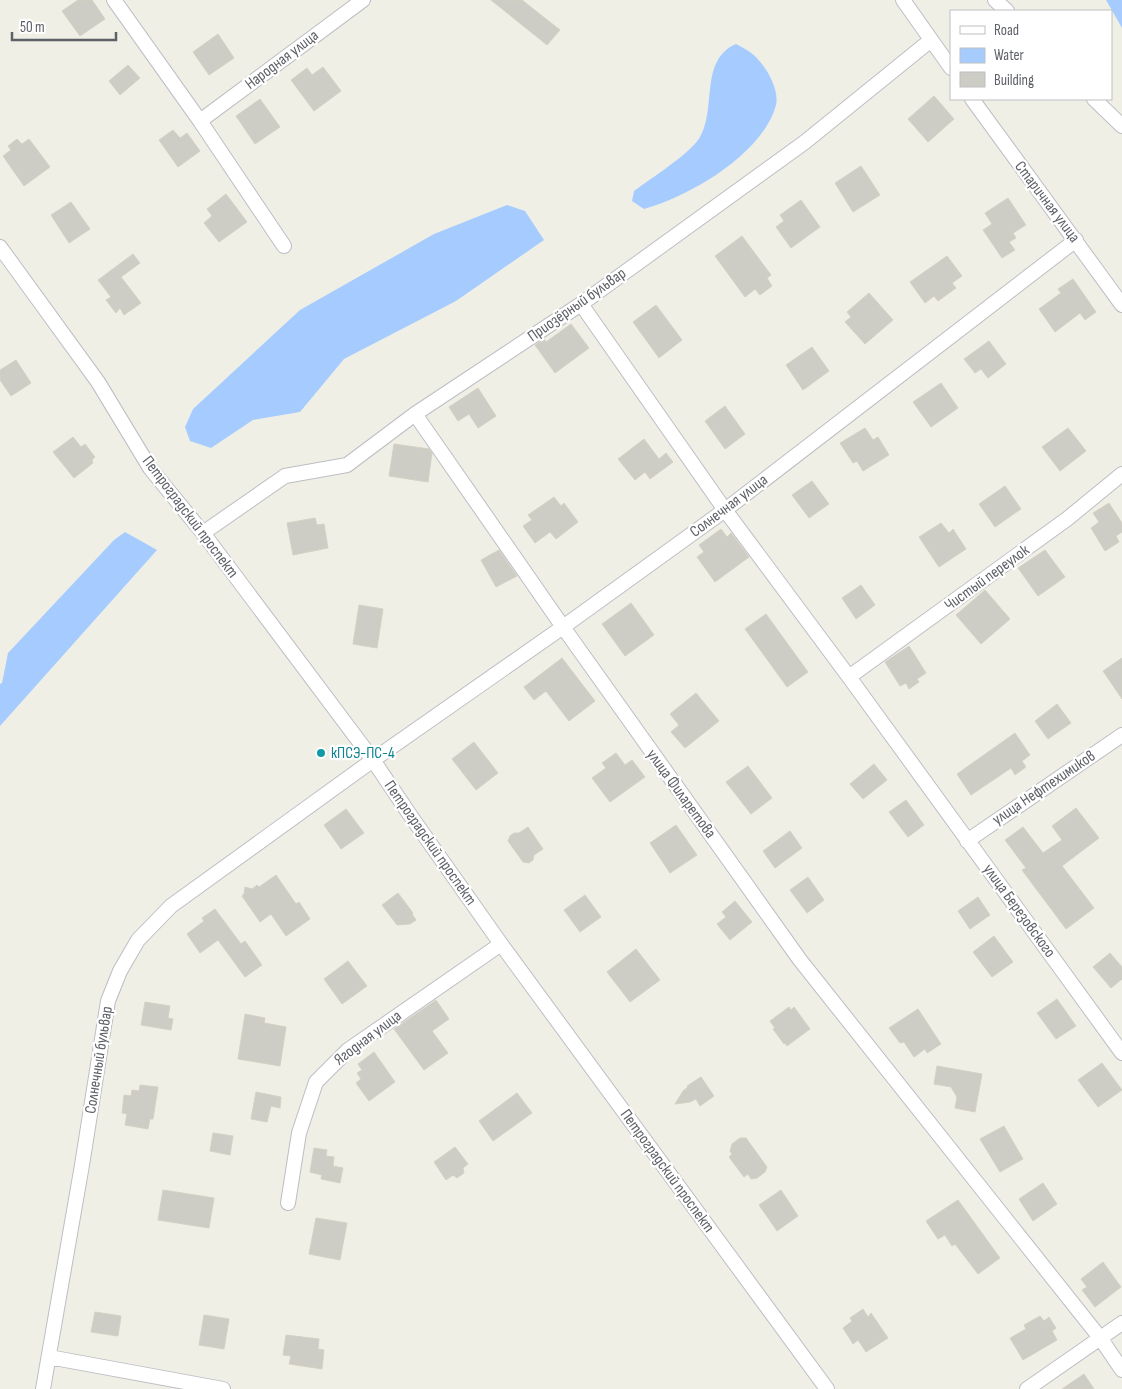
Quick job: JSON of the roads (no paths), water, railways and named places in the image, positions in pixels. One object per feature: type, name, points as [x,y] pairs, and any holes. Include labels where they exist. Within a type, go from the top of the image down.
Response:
[{"type":"street","points":[[114,0],[200,121],[284,246]]},
{"type":"street","name":"Народная улица","points":[[200,121],[363,0]]},
{"type":"street","points":[[904,0],[950,67]]},
{"type":"street","points":[[995,0],[1006,10]]},
{"type":"street","name":"Приозёрный бульвар","points":[[203,533],[285,476],[346,465],[414,414],[581,304],[805,142],[931,40]]},
{"type":"street","name":"Старичная улица","points":[[973,100],[1122,305]]},
{"type":"street","points":[[1095,100],[1122,126]]},
{"type":"street","name":"Солнечная улица","points":[[372,760],[563,627],[725,510],[1076,240]]},
{"type":"street","name":"Петроградский проспект","points":[[0,248],[98,382],[150,468],[203,533],[372,760],[501,944],[827,1389]]},
{"type":"street","name":"улица Березовского","points":[[581,304],[725,510],[849,677],[1122,1053]]},
{"type":"street","name":"улица Филаретова","points":[[414,414],[800,960],[1101,1339]]},
{"type":"street","name":"Чистый переулок","points":[[849,677],[1067,519],[1122,474]]},
{"type":"street","name":"улица Нефтехимиков","points":[[967,841],[1122,735]]},
{"type":"street","name":"Солнечный бульвар","points":[[42,1389],[49,1357],[108,1001],[120,971],[138,940],[172,906],[372,760]]},
{"type":"street","name":"Ягодная улица","points":[[288,1203],[299,1133],[316,1082],[348,1050],[501,944]]},
{"type":"street","points":[[1027,1389],[1122,1323]]},
{"type":"street","points":[[1101,1339],[1122,1370]]},
{"type":"street","points":[[49,1357],[223,1389]]},
{"type":"water","points":[[1106,0],[1122,0],[1122,28],[1112,10]]},
{"type":"water","points":[[736,44],[755,56],[765,68],[773,83],[777,98],[768,123],[756,140],[722,171],[682,195],[644,209],[632,201],[634,191],[688,151],[700,137],[708,112],[713,73],[717,61],[725,51]]},
{"type":"water","points":[[507,205],[525,211],[544,240],[456,301],[344,359],[300,412],[253,420],[211,448],[190,441],[185,427],[193,409],[300,310],[434,234]]},
{"type":"water","points":[[125,532],[157,550],[0,726],[0,684],[2,683],[8,653],[114,540]]},
{"type":"place","name":"кПСЭ-ПС-4","points":[[321,753]]}]
